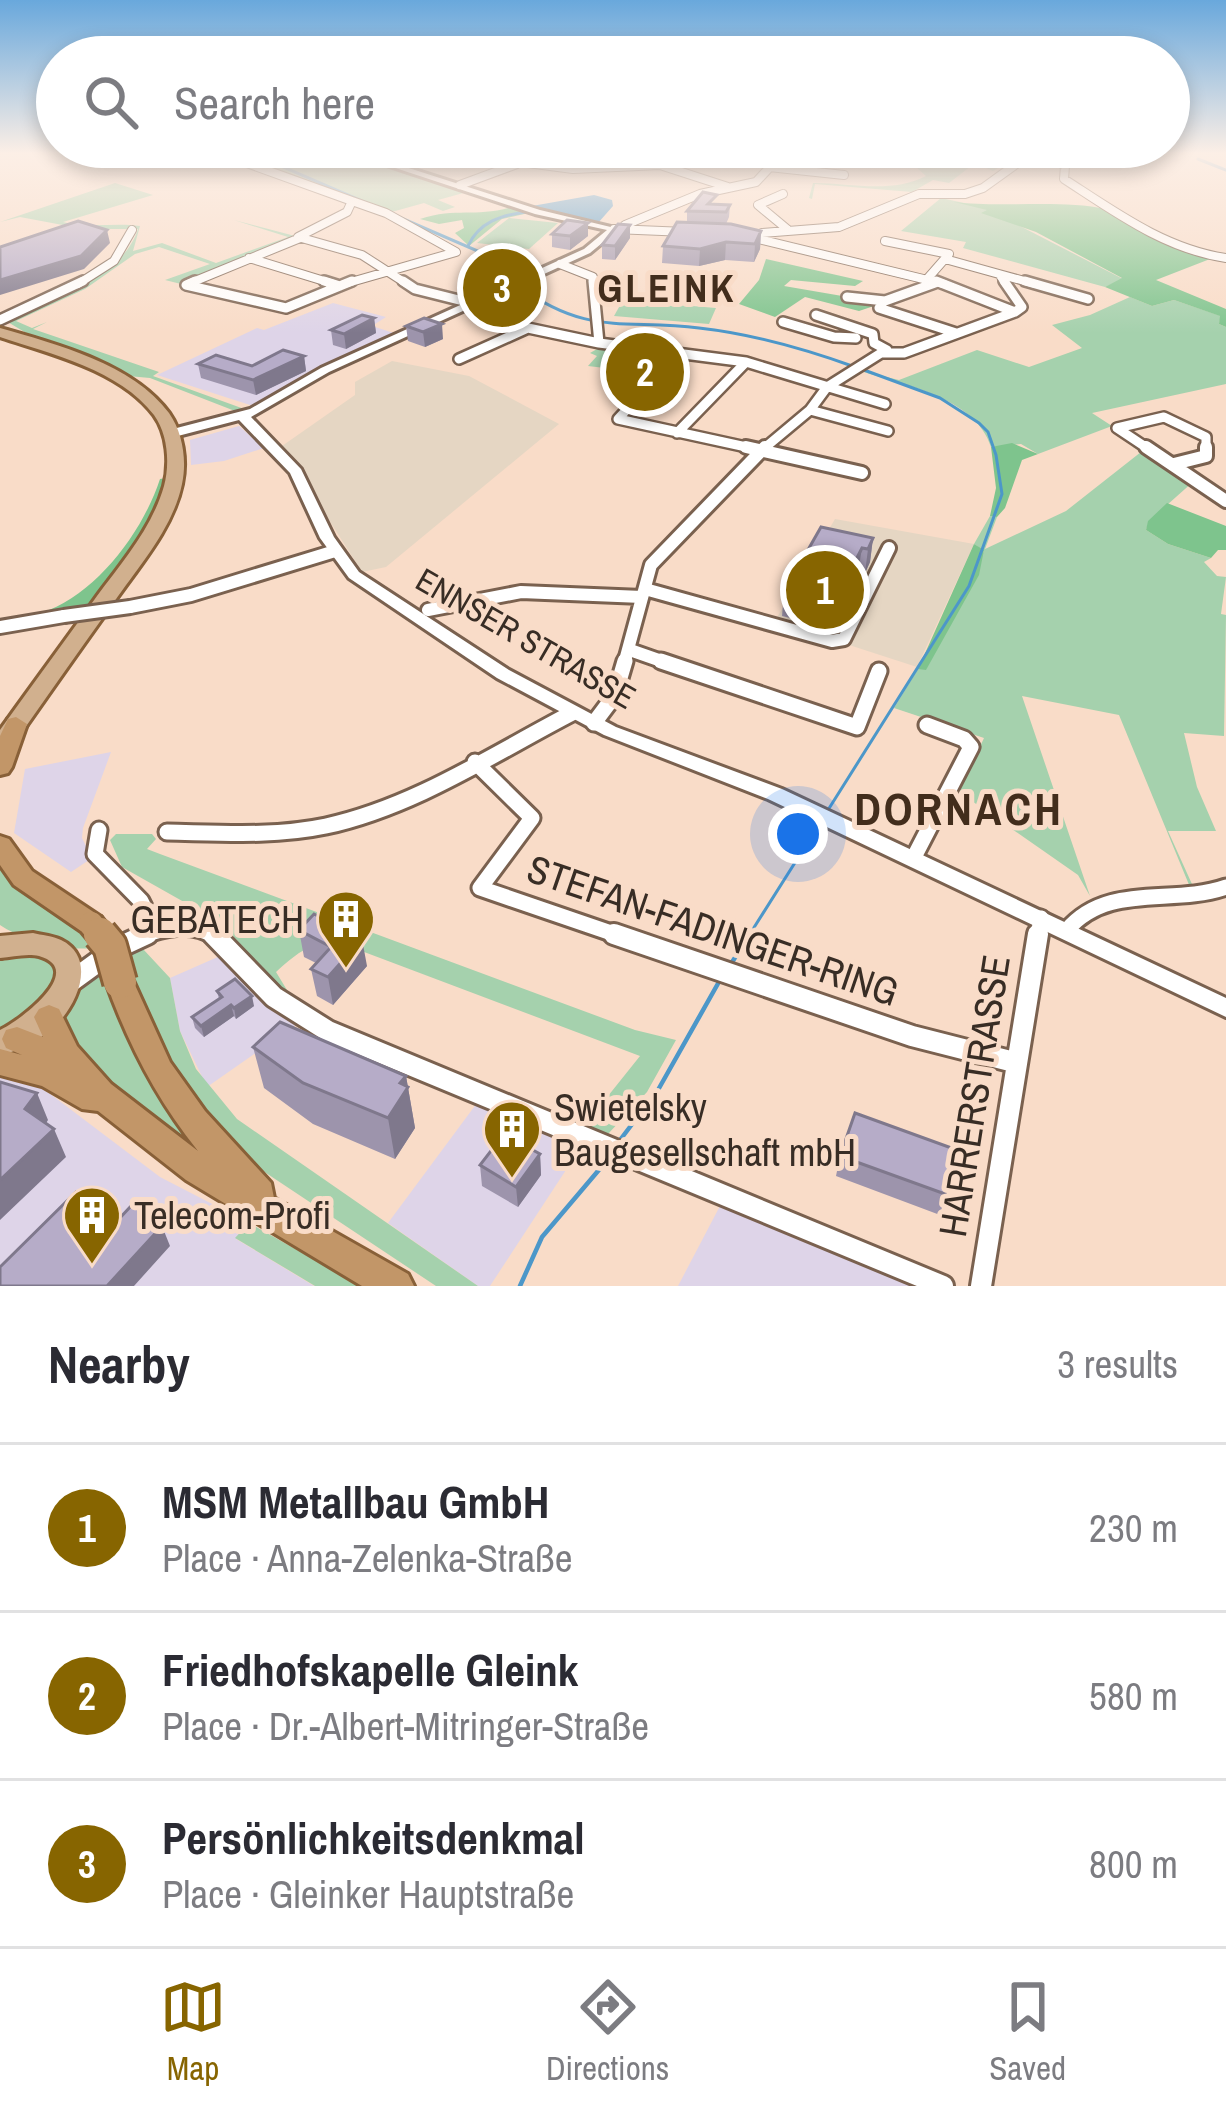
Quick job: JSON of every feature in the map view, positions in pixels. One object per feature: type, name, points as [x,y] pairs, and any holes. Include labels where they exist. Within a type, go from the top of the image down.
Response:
[{"type":"highway","points":[[0,767],[16,724]]},
{"type":"highway","points":[[0,845],[23,878],[91,925],[110,946],[136,1033],[160,1079],[231,1166],[280,1216]]},
{"type":"highway","points":[[49,1017],[69,1064],[125,1117]]},
{"type":"highway","points":[[6,1048],[396,1286]]},
{"type":"highway","points":[[6,1048],[69,1064]]},
{"type":"main road","points":[[0,747],[156,528],[177,477],[174,433],[157,406],[123,379],[1,324]]},
{"type":"main road","points":[[4,943],[41,945],[66,970],[49,1017],[6,1048]]},
{"type":"street","points":[[300,238],[301,232],[337,213]]},
{"type":"street","points":[[381,213],[456,250],[386,268],[281,309],[186,285],[300,238],[352,252],[386,268],[415,289],[475,304]]},
{"type":"street","points":[[543,213],[614,229],[700,232]]},
{"type":"street","points":[[174,433],[243,416],[325,370],[602,244],[614,229],[653,213]]},
{"type":"street","points":[[765,213],[791,232]]},
{"type":"street","points":[[874,213],[848,224],[734,233],[931,280],[1015,312]]},
{"type":"street","points":[[1119,213],[1157,236],[1202,255],[1226,258]]},
{"type":"street","points":[[1,324],[110,264],[128,245],[132,230]]},
{"type":"street","points":[[847,297],[885,301],[931,280],[949,254],[885,242]]},
{"type":"street","points":[[249,258],[340,286]]},
{"type":"street","points":[[945,259],[1088,299]]},
{"type":"street","points":[[560,264],[590,272],[599,343]]},
{"type":"street","points":[[816,315],[887,350],[904,352],[1015,312],[1020,304],[999,274]]},
{"type":"street","points":[[1,324],[50,296]]},
{"type":"street","points":[[879,308],[956,333]]},
{"type":"street","points":[[783,322],[834,338],[859,334]]},
{"type":"street","points":[[459,359],[528,328],[584,343],[746,362],[885,404]]},
{"type":"street","points":[[594,723],[615,695],[651,565],[764,449],[810,410],[827,387],[887,350]]},
{"type":"street","points":[[677,434],[746,362]]},
{"type":"street","points":[[656,378],[616,418],[862,473]]},
{"type":"street","points":[[810,410],[888,431]]},
{"type":"street","name":"ENNSER STRASSE","points":[[243,416],[301,480],[335,551],[354,575],[572,712],[745,782],[1226,1008]]},
{"type":"street","points":[[1174,464],[1206,456],[1206,437],[1164,417],[1117,428],[1226,501]]},
{"type":"street","points":[[428,610],[521,592],[644,593],[832,641],[844,639],[889,548]]},
{"type":"street","points":[[0,627],[214,589],[335,551]]},
{"type":"street","points":[[630,650],[857,727],[879,671]]},
{"type":"street","points":[[166,832],[260,833],[329,826],[476,762],[572,712]]},
{"type":"street","points":[[913,860],[971,747],[964,739],[927,725]]},
{"type":"street","name":"STEFAN-FADINGER-RING","points":[[476,762],[532,818],[480,888],[912,1036],[1014,1063]]},
{"type":"street","points":[[99,830],[95,854],[141,901],[156,931]]},
{"type":"street","points":[[1067,930],[1079,913],[1100,901],[1187,899],[1226,887]]},
{"type":"street","name":"HARRERSTRASSE","points":[[981,1286],[1041,918]]},
{"type":"street","points":[[66,970],[113,968],[156,931],[186,925],[212,932],[271,994],[328,1031],[943,1286]]},
{"type":"shaded area","points":[[333,303],[386,317],[372,326],[400,335],[316,372],[262,404],[250,405],[157,375],[257,328],[264,330]]},
{"type":"shaded area","points":[[392,361],[469,376],[559,424],[386,567],[362,572],[282,446],[355,395],[355,382]]},
{"type":"shaded area","points":[[239,426],[264,448],[191,465],[190,440]]},
{"type":"shaded area","points":[[835,519],[974,544],[917,667],[775,621]]},
{"type":"shaded area","points":[[111,752],[83,828],[82,838],[92,858],[71,872],[14,833],[25,769]]},
{"type":"shaded area","points":[[220,956],[297,1024],[207,1087],[180,1031],[170,978]]},
{"type":"shaded area","points":[[0,1075],[41,1087],[160,1177],[249,1223],[236,1239],[314,1286],[0,1286]]},
{"type":"shaded area","points":[[477,1103],[581,1147],[490,1286],[478,1286],[388,1223]]},
{"type":"shaded area","points":[[721,1204],[918,1286],[678,1286]]},
{"type":"green space","points":[[26,213],[93,213],[63,222],[140,226],[133,251],[162,243],[216,263],[288,237],[234,220],[295,236],[181,284],[165,280],[210,264],[159,247],[135,254],[85,289],[16,321],[32,328],[47,322],[33,329],[159,372],[153,376],[247,410],[235,411],[150,378],[128,376],[1,325],[28,334],[6,321],[101,274],[130,246],[138,229],[84,229],[20,217],[0,222]]},
{"type":"green space","points":[[529,213],[502,219],[469,246],[455,233],[464,228],[462,220],[439,224],[420,219],[445,214]]},
{"type":"green space","points":[[923,213],[995,213],[1123,279],[1105,287],[963,248],[966,242],[901,231]]},
{"type":"green space","points":[[981,213],[1118,213],[1128,217],[1210,259],[1156,280],[1226,309],[1226,327],[1219,324],[1220,316],[1174,300],[1152,306],[1105,287],[1122,278],[1036,232]]},
{"type":"green space","points":[[509,218],[558,223],[529,249],[477,243]]},
{"type":"green space","points":[[766,259],[863,281],[855,286],[791,280],[784,286],[883,303],[859,311],[805,297],[775,317],[739,304],[759,280]]},
{"type":"green space","points":[[1130,297],[1152,306],[1174,300],[1221,316],[1219,324],[1226,327],[1226,384],[1092,413],[1112,426],[1038,454],[1021,444],[991,447],[983,430],[953,404],[857,370],[899,380],[977,350],[1029,367],[1082,348],[1052,325]]},
{"type":"green space","points":[[623,300],[716,308],[709,324],[614,316]]},
{"type":"green space","points":[[604,345],[677,352],[663,375],[588,366],[597,356],[590,353]]},
{"type":"green space","points":[[1012,443],[1038,454],[1022,460],[1005,508],[997,517],[990,516],[996,488],[991,447]]},
{"type":"green space","points":[[1139,444],[1194,481],[1149,521],[1146,530],[1168,544],[1211,558],[1204,562],[1217,576],[1226,577],[1221,614],[1226,615],[1224,736],[1184,733],[1197,787],[1216,831],[1168,831],[1196,893],[1192,892],[1119,715],[1022,696],[1090,896],[1078,875],[959,792],[984,738],[894,708],[918,669],[926,669],[984,551],[974,544],[990,516],[997,517],[985,549],[1066,511],[1141,452],[1133,447]]},
{"type":"green space","points":[[166,478],[144,529],[111,582],[82,609],[49,616],[49,610],[85,588],[117,557],[143,519],[160,479]]},
{"type":"green space","points":[[1167,503],[1226,526],[1226,550],[1218,550],[1211,558],[1168,544],[1146,530],[1148,521]]},
{"type":"green space","points":[[974,544],[984,550],[979,575],[926,670],[918,669]]},
{"type":"green space","points":[[116,834],[152,834],[156,839],[147,849],[635,1030],[676,1040],[647,1092],[608,1134],[584,1126],[640,1056],[335,941],[310,947],[276,972],[290,995],[238,947],[230,928],[122,867],[110,840]]},
{"type":"green space","points":[[0,860],[94,936],[98,946],[48,944],[0,925]]},
{"type":"green space","points":[[143,949],[170,978],[180,1031],[196,1069],[237,1119],[478,1286],[436,1286],[224,1145],[151,1048],[125,954]]},
{"type":"green space","points":[[23,950],[51,959],[61,981],[0,1038],[0,954]]},
{"type":"green space","points":[[107,971],[126,1030],[147,1074],[214,1161],[168,1133],[80,1058],[60,1016],[87,974]]},
{"type":"green space","points":[[249,1223],[361,1286],[315,1286],[235,1238]]},
{"type":"water","points":[[559,213],[607,213],[598,223]]},
{"type":"building","points":[[567,220],[588,223],[570,236],[552,234]]},
{"type":"building","points":[[78,221],[107,230],[81,256],[0,280],[0,247]]},
{"type":"building","points":[[677,222],[731,224],[761,231],[755,244],[726,242],[700,249],[663,246]]},
{"type":"building","points":[[618,224],[630,225],[615,246],[602,245]]},
{"type":"building","points":[[362,315],[374,318],[344,334],[331,330]]},
{"type":"building","points":[[424,318],[442,324],[423,332],[406,326]]},
{"type":"building","points":[[283,350],[304,356],[253,380],[198,364],[216,355],[252,366]]},
{"type":"building","points":[[821,527],[873,538],[868,549],[862,548],[842,587],[821,583],[813,599],[784,592]]},
{"type":"building","points":[[314,914],[362,939],[328,977],[311,969],[331,947],[299,930]]},
{"type":"building","points":[[235,979],[252,996],[201,1026],[192,1017],[222,997],[217,991]]},
{"type":"building","points":[[280,1022],[406,1076],[400,1083],[408,1087],[388,1118],[303,1083],[253,1047]]},
{"type":"building","points":[[0,1082],[37,1093],[25,1109],[54,1129],[0,1180]]},
{"type":"building","points":[[855,1113],[957,1150],[945,1194],[840,1156]]},
{"type":"building","points":[[504,1134],[540,1154],[516,1187],[480,1165]]},
{"type":"building","points":[[76,1192],[117,1221],[132,1205],[162,1226],[107,1286],[0,1286],[0,1267]]},
{"type":"waterway","points":[[390,213],[489,256],[514,283]]},
{"type":"waterway","points":[[468,246],[492,221],[520,213]]},
{"type":"waterway","points":[[520,287],[586,319],[739,334],[855,367]]},
{"type":"waterway","points":[[828,810],[969,586],[1002,494],[996,455],[988,432],[979,423],[940,398],[864,370]]},
{"type":"waterway","points":[[748,937],[820,823]]},
{"type":"waterway","points":[[729,967],[750,934]]},
{"type":"waterway","points":[[617,1144],[658,1090],[720,980]]},
{"type":"waterway","points":[[520,1286],[542,1237],[609,1158]]},
{"type":"place","name":"Persönlichkeitsdenkmal","points":[[502,288]]},
{"type":"place","name":"Friedhofskapelle Gleink","points":[[645,372]]},
{"type":"place","name":"MSM Metallbau GmbH","points":[[825,590]]},
{"type":"place","name":"GEBATECH","points":[[346,970]]},
{"type":"place","name":"Swietelsky Baugesellschaft mbH","points":[[512,1180]]},
{"type":"place","name":"Telecom-Profi","points":[[92,1266]]},
{"type":"district","name":"GLEINK","points":[[667,288]]},
{"type":"district","name":"DORNACH","points":[[959,808]]}]
